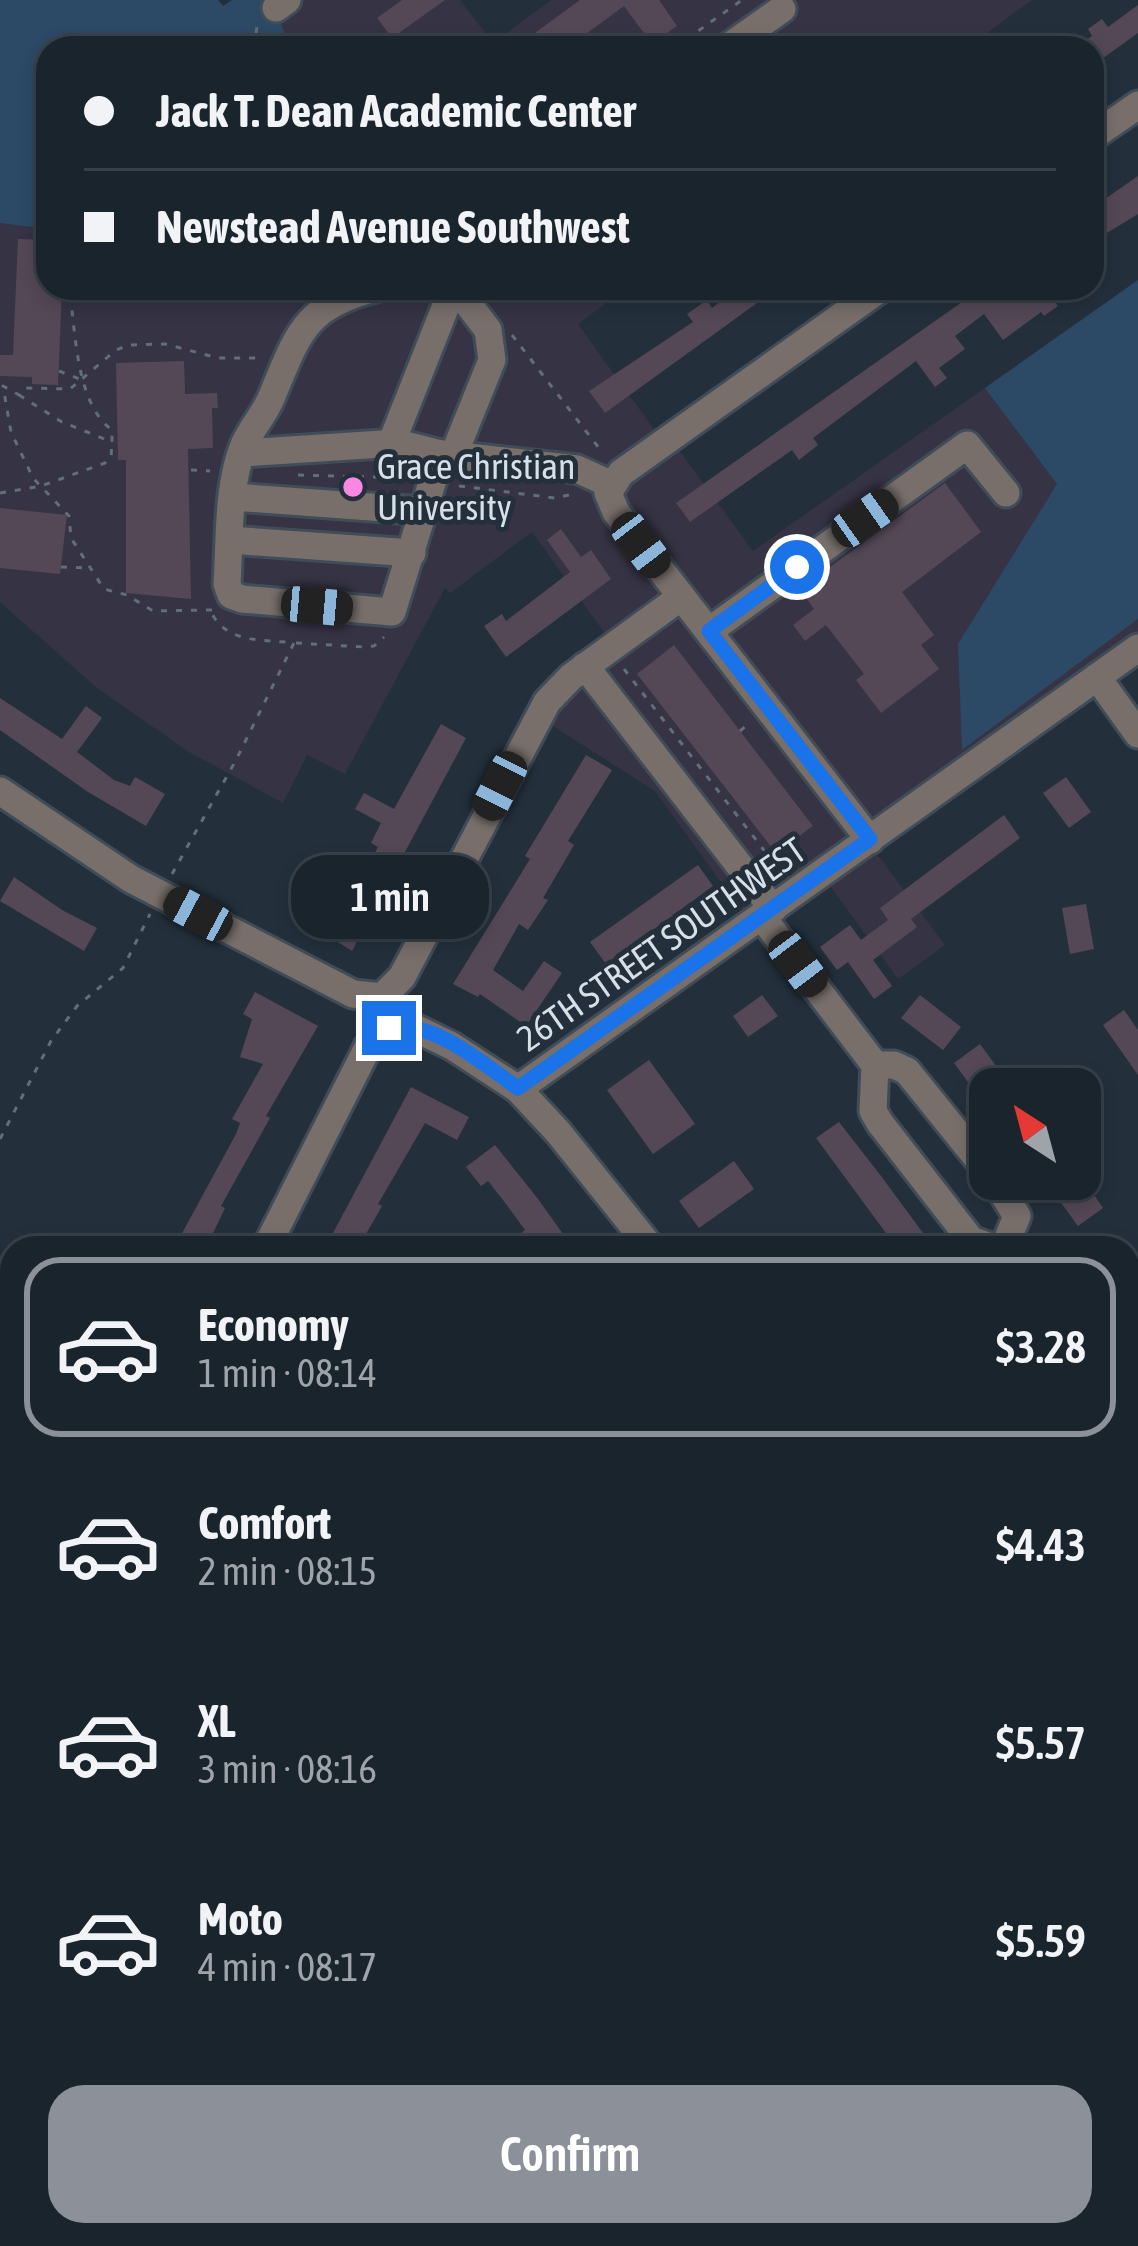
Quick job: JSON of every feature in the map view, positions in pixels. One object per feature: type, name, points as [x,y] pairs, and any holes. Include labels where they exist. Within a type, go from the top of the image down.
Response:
[{"type":"street","points":[[744,36],[782,9]]},
{"type":"street","points":[[1104,129],[1138,105]]},
{"type":"street","points":[[343,300],[302,328],[237,474],[227,590],[236,598],[392,612],[433,482],[492,360],[488,330],[464,300]]},
{"type":"street","points":[[392,444],[449,300]]},
{"type":"street","points":[[609,487],[864,300]]},
{"type":"street","points":[[237,474],[392,444],[577,469],[609,487],[616,512],[870,839]]},
{"type":"street","points":[[709,631],[967,445],[1006,493]]},
{"type":"street","points":[[237,474],[424,511]]},
{"type":"street","points":[[230,540],[412,553]]},
{"type":"street","points":[[0,791],[131,879],[359,997],[382,997],[402,977],[537,716],[558,689],[681,597]]},
{"type":"street","name":"26TH STREET SOUTHWEST","points":[[518,1088],[1138,648]]},
{"type":"street","points":[[586,666],[875,1065],[873,1111],[880,1124],[968,1236]]},
{"type":"street","points":[[1097,677],[1138,734]]},
{"type":"street","points":[[272,1236],[368,1047],[389,1028],[404,1025],[424,1030],[518,1088],[641,1236]]},
{"type":"street","points":[[875,1065],[907,1071],[969,1148]]},
{"type":"street","points":[[1007,1200],[1017,1216],[1011,1236]]},
{"type":"path","points":[[691,36],[742,0]]},
{"type":"path","points":[[0,493],[40,486],[111,457],[112,430],[104,425],[84,380],[71,300]]},
{"type":"path","points":[[512,334],[602,452]]},
{"type":"path","points":[[19,395],[25,388],[68,389],[116,350],[138,344],[165,344],[218,358],[257,357],[266,359],[266,366]]},
{"type":"path","points":[[58,371],[84,380]]},
{"type":"path","points":[[112,442],[62,422],[3,386],[11,432],[40,486],[70,516],[70,538],[104,589],[127,595],[153,611],[211,611]]},
{"type":"path","points":[[191,470],[237,474]]},
{"type":"path","points":[[281,474],[400,476],[555,498],[576,494]]},
{"type":"path","points":[[61,567],[88,568]]},
{"type":"path","points":[[0,1139],[51,1041],[77,1006],[123,968],[294,643],[229,634],[219,628],[211,611],[216,598]]},
{"type":"path","points":[[622,668],[780,872]]},
{"type":"path","points":[[740,730],[747,725]]},
{"type":"path","points":[[697,764],[703,758]]},
{"type":"shaded area","points":[[0,0],[218,0],[223,6],[232,0],[271,0],[286,36],[36,36],[36,228],[0,223]]},
{"type":"shaded area","name":"Grace Christian University","points":[[218,0],[223,6],[232,0],[460,0],[488,36],[36,36],[36,300],[611,300],[578,324],[663,442],[670,438],[753,551],[1138,280],[1138,648],[868,842],[945,945],[898,979],[822,875],[752,925],[655,791],[537,716],[614,646],[532,532],[450,593],[445,588],[345,774],[307,755],[283,803],[189,752],[97,688],[0,602],[0,18]]},
{"type":"shaded area","name":"Grace Christian University","points":[[551,0],[1032,0],[982,36],[502,36]]},
{"type":"shaded area","points":[[1138,280],[1138,619],[962,750],[958,644],[1057,484],[985,388]]},
{"type":"building","points":[[402,0],[445,0],[395,36],[377,18]]},
{"type":"building","points":[[580,0],[659,0],[677,26],[663,36],[646,36],[624,6],[583,36],[539,36],[536,32]]},
{"type":"building","points":[[1138,5],[1138,33],[1104,57],[1104,36],[1092,36],[1088,29],[1102,19],[1108,27]]},
{"type":"building","points":[[1138,176],[1138,214],[1104,235],[1104,200]]},
{"type":"building","points":[[18,239],[36,240],[36,300],[62,300],[58,385],[32,384],[32,377],[0,376],[0,355],[13,355]]},
{"type":"building","points":[[707,300],[712,308],[723,300],[761,300],[605,413],[589,391],[693,322],[687,314]]},
{"type":"building","points":[[965,300],[1054,300],[1058,306],[1044,316],[1041,312],[1003,340],[984,314],[955,336],[965,349],[939,368],[947,378],[935,387],[916,361],[813,438],[818,445],[799,460],[792,450],[690,522],[676,503]]},
{"type":"building","points":[[184,361],[185,394],[217,393],[218,408],[212,408],[213,448],[188,449],[191,599],[126,593],[126,460],[118,460],[116,363]]},
{"type":"building","points":[[945,483],[981,532],[902,592],[934,635],[921,645],[939,669],[881,713],[856,680],[864,674],[826,625],[805,641],[793,625],[814,609],[800,589]]},
{"type":"building","points":[[0,508],[67,515],[60,574],[0,568]]},
{"type":"building","points":[[561,529],[581,557],[591,550],[611,579],[506,657],[484,626],[502,614],[506,621],[570,572],[547,540]]},
{"type":"building","points":[[674,645],[813,826],[776,853],[637,674]]},
{"type":"building","points":[[0,698],[62,739],[86,706],[102,718],[77,752],[114,780],[130,786],[135,777],[165,794],[146,826],[0,730]]},
{"type":"building","points":[[441,724],[466,738],[352,951],[299,911],[310,895],[343,915],[378,847],[371,843],[381,823],[355,809],[364,793],[394,809]]},
{"type":"building","points":[[586,755],[612,770],[568,841],[574,845],[543,898],[548,900],[528,930],[519,924],[493,970],[523,991],[544,961],[562,973],[526,1026],[480,994],[453,984],[530,859],[525,856]]},
{"type":"building","points":[[1066,777],[1091,812],[1069,828],[1043,793]]},
{"type":"building","points":[[1004,815],[1020,838],[911,919],[917,927],[873,960],[892,986],[874,999],[848,962],[837,970],[820,947],[850,925],[861,940],[888,920],[880,908]]},
{"type":"building","points":[[698,865],[713,886],[606,964],[590,942]]},
{"type":"building","points":[[14,877],[97,928],[84,951],[0,901]]},
{"type":"building","points":[[1086,904],[1094,949],[1070,954],[1062,908]]},
{"type":"building","points":[[255,992],[318,1026],[266,1116],[270,1118],[221,1206],[225,1208],[212,1236],[181,1236],[236,1134],[240,1123],[232,1119],[263,1064],[240,1057],[252,1019],[243,1014]]},
{"type":"building","points":[[762,995],[778,1016],[748,1037],[733,1016]]},
{"type":"building","points":[[920,995],[961,1027],[943,1050],[901,1018]]},
{"type":"building","points":[[1124,1010],[1138,1030],[1138,1075],[1103,1025]]},
{"type":"building","points":[[980,1044],[998,1068],[969,1068],[969,1083],[954,1063]]},
{"type":"building","points":[[649,1060],[695,1124],[653,1154],[607,1090]]},
{"type":"building","points":[[411,1087],[469,1117],[457,1140],[425,1123],[365,1236],[331,1236]]},
{"type":"building","points":[[839,1122],[925,1236],[888,1236],[816,1138]]},
{"type":"building","points":[[495,1145],[564,1236],[520,1236],[525,1230],[503,1200],[488,1181],[481,1186],[466,1167]]},
{"type":"building","points":[[734,1161],[754,1189],[699,1228],[679,1201]]},
{"type":"building","points":[[1059,1200],[1097,1200],[1103,1208],[1078,1226]]},
{"type":"place","name":"Grace Christian University","points":[[353,487]]},
{"type":"route","points":[[389,1028],[404,1025],[424,1030],[518,1088],[870,839],[709,631],[797,567]]}]
